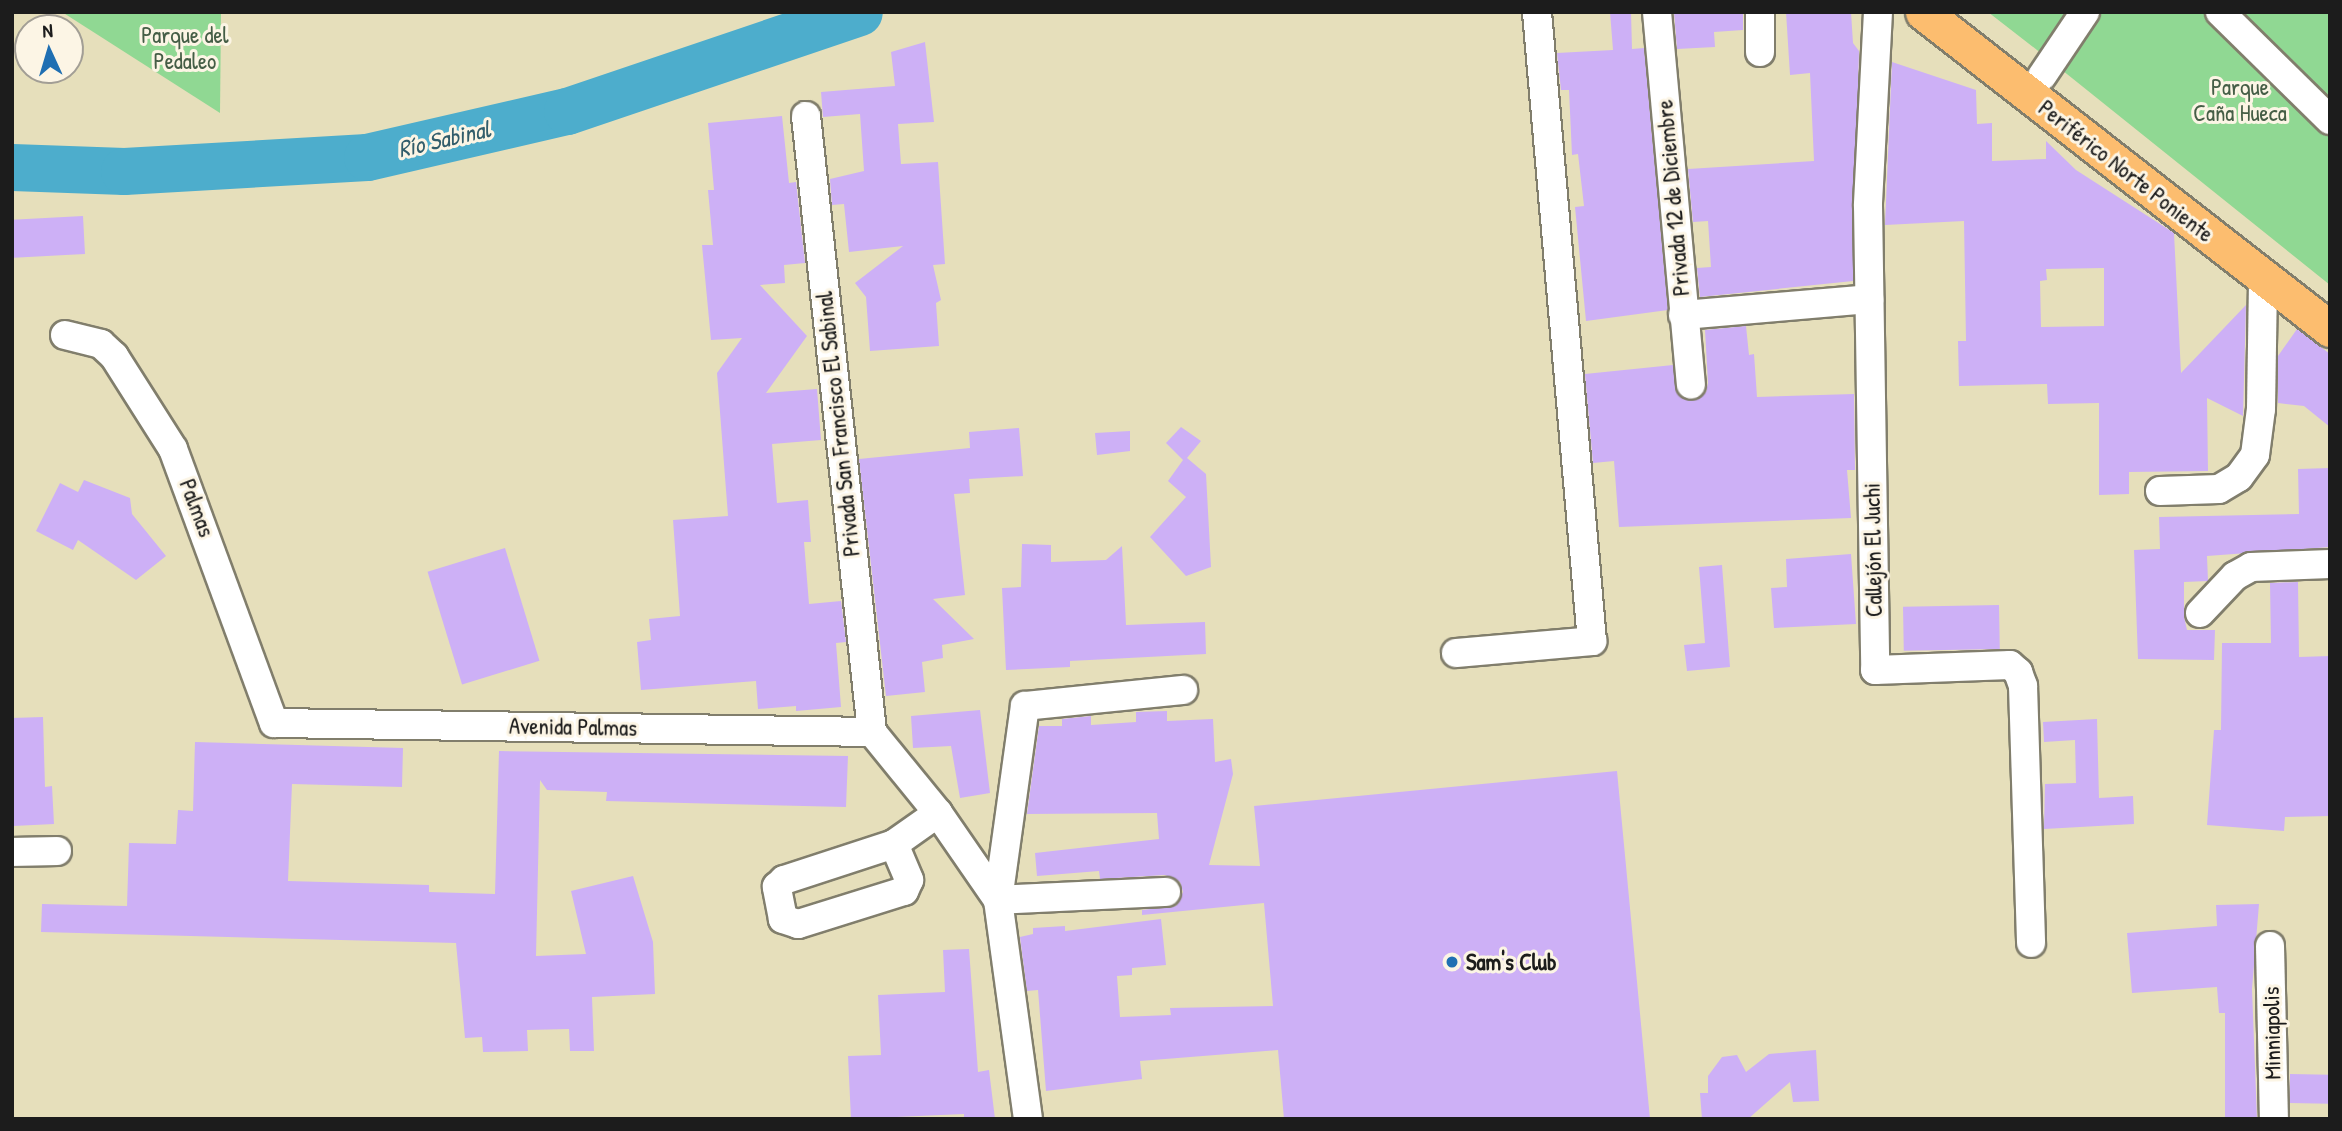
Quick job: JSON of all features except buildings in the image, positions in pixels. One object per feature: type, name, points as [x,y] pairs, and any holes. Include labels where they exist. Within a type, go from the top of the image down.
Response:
[{"type":"main road","name":"Periférico Norte Poniente","points":[[1923,12],[2330,329]]},
{"type":"main road","name":"Periférico Norte Poniente","points":[[1960,12],[2330,299]]},
{"type":"street","points":[[1456,653],[1592,641],[1536,12]]},
{"type":"street","name":"Privada 12 de Diciembre","points":[[1657,12],[1691,384]]},
{"type":"street","points":[[1760,12],[1760,52]]},
{"type":"street","name":"Callejón El Juchi","points":[[1878,12],[1868,206],[1875,670],[2010,665],[2018,672],[2023,686],[2031,943]]},
{"type":"street","points":[[2042,76],[2085,12]]},
{"type":"street","points":[[2220,12],[2330,120]]},
{"type":"street","name":"Privada San Francisco El Sabinal","points":[[806,116],[872,732]]},
{"type":"street","points":[[2160,491],[2219,489],[2239,477],[2255,455],[2261,409],[2263,277]]},
{"type":"street","points":[[1683,315],[1869,299]]},
{"type":"street","name":"Palmas","points":[[65,335],[101,344],[114,356],[173,449],[274,723]]},
{"type":"street","points":[[2200,613],[2235,576],[2251,568],[2330,565]]},
{"type":"street","points":[[1028,1119],[998,900],[1025,706],[1182,690]]},
{"type":"street","name":"Avenida Palmas","points":[[274,723],[872,732]]},
{"type":"street","points":[[872,732],[938,813],[998,900]]},
{"type":"street","points":[[894,844],[938,813]]},
{"type":"street","points":[[12,852],[57,851]]},
{"type":"street","points":[[998,900],[1166,892]]},
{"type":"street","name":"Minniapolis","points":[[2270,946],[2274,1119]]},
{"type":"green space","name":"Parque del Pedaleo","points":[[62,12],[221,12],[220,113],[84,26],[84,14]]},
{"type":"green space","name":"Parque Caña Hueca","points":[[1988,12],[2330,12],[2330,285],[2037,50]]},
{"type":"waterway","name":"Río Sabinal","points":[[12,167],[124,171],[367,157],[567,111],[859,12]]},
{"type":"place","name":"Sam's Club","points":[[1452,962]]}]
